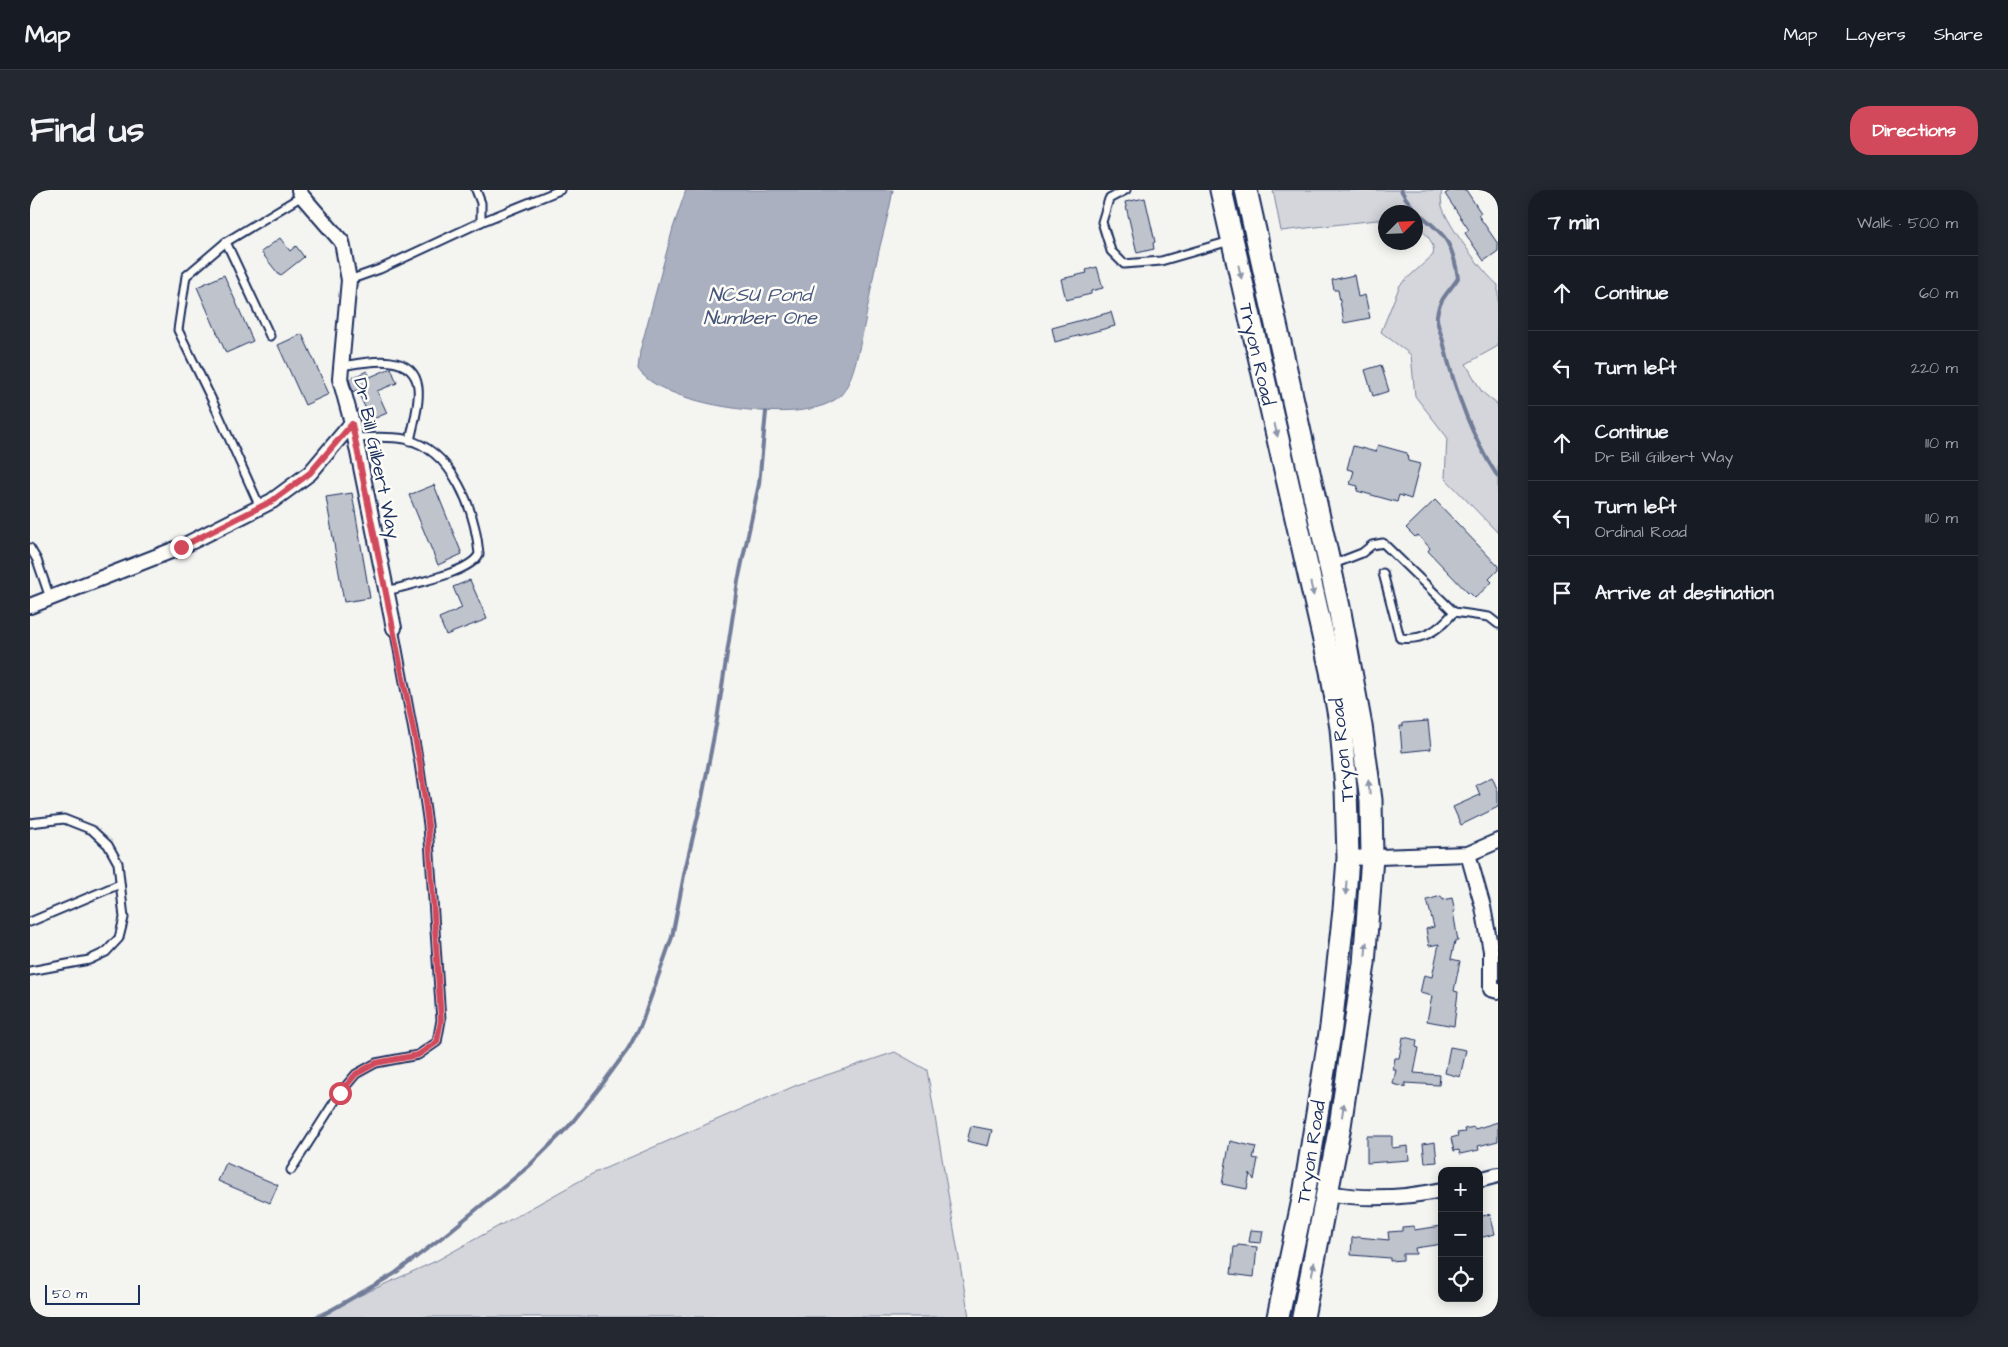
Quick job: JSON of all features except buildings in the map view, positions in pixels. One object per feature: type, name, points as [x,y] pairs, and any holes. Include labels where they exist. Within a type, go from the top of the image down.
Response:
[{"type":"main road","name":"Tryon Road","points":[[1221,190],[1337,701],[1345,760],[1348,858],[1340,962],[1304,1195],[1278,1317]]},
{"type":"main road","name":"Tryon Road","points":[[1246,190],[1329,566],[1361,726],[1370,800],[1372,857],[1364,964],[1340,1126],[1303,1317]]},
{"type":"street","name":"Dr Bill Gilbert Way","points":[[301,193],[342,242],[349,280],[340,379],[352,424],[394,628]]},
{"type":"street","points":[[30,606],[181,547],[272,501],[310,473],[352,424]]},
{"type":"street","points":[[1348,858],[1468,854],[1498,841]]},
{"type":"street","points":[[1468,854],[1483,907],[1490,951],[1491,989],[1498,991]]},
{"type":"street","points":[[1483,1179],[1498,1175]]},
{"type":"street","points":[[1328,1193],[1375,1197],[1422,1194],[1438,1191]]},
{"type":"lane","points":[[476,190],[481,203],[481,222]]},
{"type":"lane","points":[[349,280],[380,269],[481,222],[560,190]]},
{"type":"lane","points":[[1126,190],[1109,199],[1102,222],[1111,251],[1124,264],[1161,261],[1232,240]]},
{"type":"lane","points":[[260,507],[178,330],[186,276],[226,242],[301,193]]},
{"type":"lane","points":[[226,242],[270,336]]},
{"type":"lane","points":[[342,366],[385,361],[399,363],[412,372],[418,388],[410,441]]},
{"type":"lane","points":[[355,438],[387,437],[410,441],[423,446],[439,456],[463,494],[474,523],[479,554],[472,564],[456,571],[387,591]]},
{"type":"lane","points":[[1329,566],[1362,553],[1372,545],[1383,543],[1454,612],[1489,617],[1498,624]]},
{"type":"lane","points":[[30,548],[37,560],[50,598]]},
{"type":"lane","points":[[1383,573],[1400,638],[1414,640],[1442,627],[1454,612]]},
{"type":"lane","points":[[291,1170],[340,1093],[356,1074],[376,1063],[418,1055],[437,1042],[441,1020],[428,825],[420,763],[394,628]]},
{"type":"lane","points":[[30,823],[64,820],[92,830],[108,845],[118,863],[124,918],[119,938],[106,952],[90,960],[30,971]]},
{"type":"lane","points":[[30,922],[120,884]]},
{"type":"shaded area","points":[[1273,190],[1442,190],[1442,206],[1445,214],[1475,259],[1498,285],[1498,346],[1466,364],[1482,392],[1498,405],[1498,533],[1445,478],[1447,437],[1415,396],[1411,355],[1381,332],[1400,285],[1433,255],[1433,247],[1423,231],[1423,205],[1378,205],[1378,220],[1281,231]]},
{"type":"shaded area","points":[[895,1052],[927,1070],[969,1317],[312,1317],[436,1261],[592,1174],[797,1085]]},
{"type":"water","name":"NCSU Pond Number One","points":[[686,190],[893,190],[858,353],[853,371],[841,395],[817,407],[802,410],[786,412],[740,409],[678,395],[654,384],[638,369],[640,351],[673,228]]},
{"type":"waterway","points":[[1401,190],[1415,210],[1444,237],[1454,257],[1458,278],[1440,304],[1437,321],[1464,411],[1488,461],[1498,477]]},
{"type":"waterway","points":[[319,1317],[394,1274],[449,1232],[529,1166],[570,1125],[601,1086],[628,1049],[641,1025],[672,937],[701,803],[717,720],[738,581],[759,484],[766,412]]},
{"type":"route","points":[[181,547],[272,501],[310,473],[352,424],[420,763],[433,886],[441,1020],[437,1042],[418,1055],[376,1063],[356,1074],[340,1093]]}]
